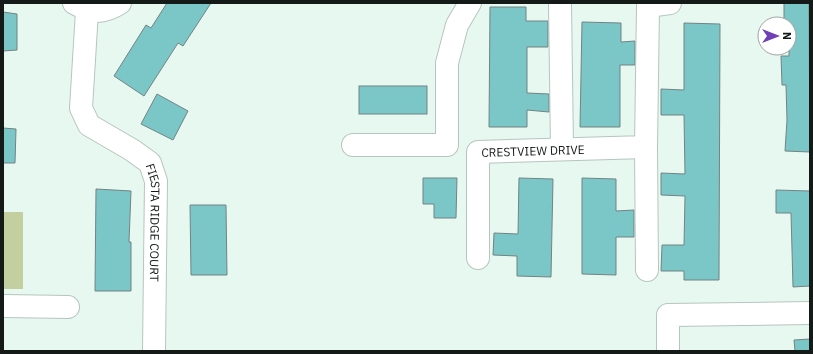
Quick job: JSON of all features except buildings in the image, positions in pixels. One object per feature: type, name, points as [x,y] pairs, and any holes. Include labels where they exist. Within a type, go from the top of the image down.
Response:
[{"type":"street","name":"FIESTA RIDGE COURT","points":[[120,3],[108,10],[80,7],[81,108],[89,125],[132,150],[150,163],[156,181],[154,351]]},
{"type":"street","points":[[353,144],[447,144],[447,63],[457,25],[470,3]]},
{"type":"street","points":[[560,3],[562,150]]},
{"type":"street","points":[[647,270],[646,5],[670,3]]},
{"type":"street","name":"CRESTVIEW DRIVE","points":[[478,258],[478,152],[646,147]]},
{"type":"street","points":[[3,306],[68,307]]},
{"type":"street","points":[[668,351],[668,315],[810,312]]},
{"type":"green space","points":[[3,212],[23,212],[23,289],[3,289]]}]
